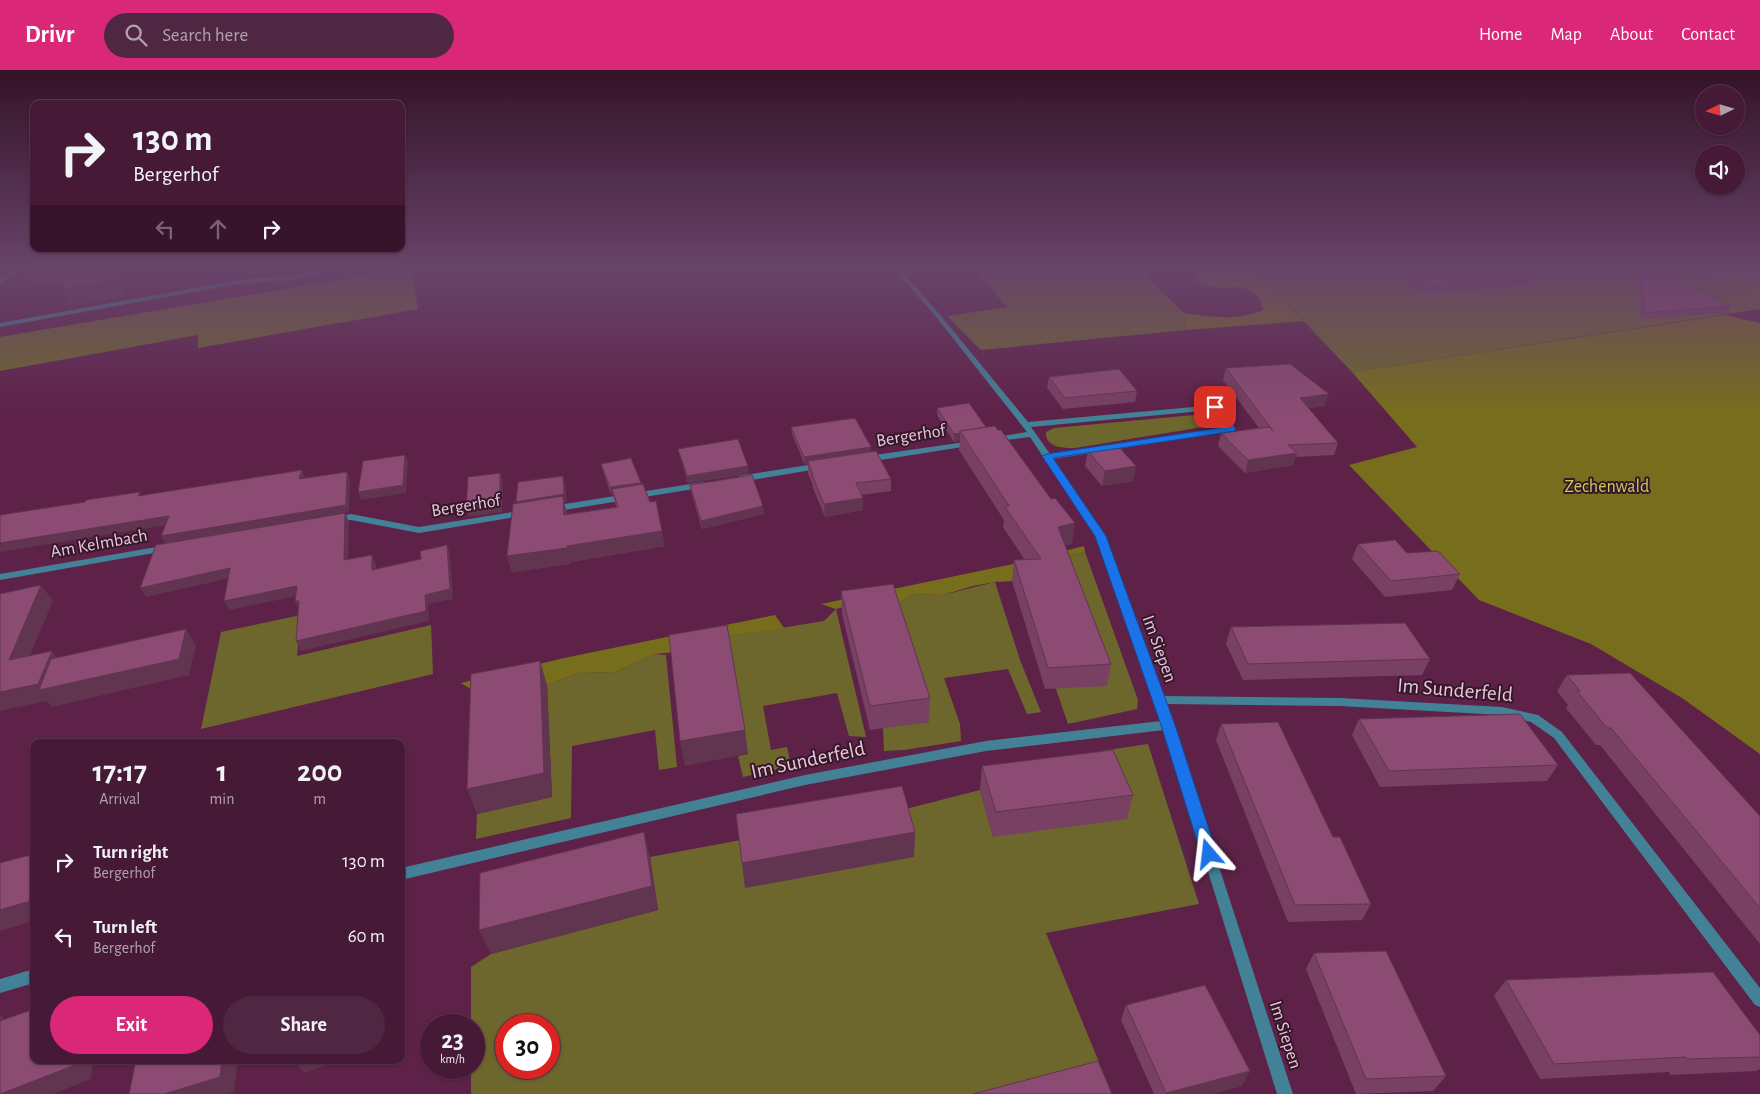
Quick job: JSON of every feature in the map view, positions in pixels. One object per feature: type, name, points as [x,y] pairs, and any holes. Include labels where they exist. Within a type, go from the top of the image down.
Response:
[{"type":"street","points":[[0,325],[40,318]]},
{"type":"street","name":"Im Siepen","points":[[940,318],[1029,429],[1100,536],[1168,725],[1285,1094]]},
{"type":"street","name":"Bergerhof","points":[[855,461],[1029,429],[1215,407],[1232,429],[1047,456]]},
{"type":"street","points":[[727,481],[835,464]]},
{"type":"street","name":"Bergerhof","points":[[322,522],[351,517],[419,530],[708,484]]},
{"type":"street","name":"Am Kelmbach","points":[[0,577],[177,547]]},
{"type":"street","name":"Im Sunderfeld","points":[[1159,700],[1340,702],[1502,711],[1534,718],[1558,735],[1760,1000]]},
{"type":"street","name":"Im Sunderfeld","points":[[405,873],[460,858],[875,766],[986,746],[1168,725]]},
{"type":"street","points":[[0,986],[30,977]]},
{"type":"shaded area","points":[[113,318],[368,318],[198,348],[198,335],[0,371],[0,337]]},
{"type":"shaded area","points":[[949,318],[1185,318],[1186,330],[981,350]]},
{"type":"shaded area","points":[[1300,318],[1703,318],[1352,372]]},
{"type":"shaded area","points":[[1194,415],[1206,418],[1209,424],[1203,427],[1075,448],[1066,448],[1052,444],[1046,432],[1054,428]]},
{"type":"shaded area","points":[[1085,552],[1138,700],[1137,709],[1068,724],[1056,689],[1030,565]]},
{"type":"shaded area","points":[[995,582],[1020,660],[1041,712],[1027,714],[1008,669],[944,678],[960,724],[961,741],[904,750],[884,751],[883,728],[928,722],[893,608],[914,594],[943,595]]},
{"type":"shaded area","points":[[836,609],[866,737],[849,736],[837,693],[763,706],[771,750],[787,747],[791,766],[743,777],[738,756],[748,754],[698,650],[730,636],[824,621]]},
{"type":"shaded area","points":[[301,615],[297,656],[431,625],[433,674],[201,729],[221,632]]},
{"type":"shaded area","points":[[654,654],[666,655],[677,767],[659,770],[655,730],[572,746],[571,818],[476,839],[477,814],[552,797],[547,685],[579,673],[616,672]]},
{"type":"shaded area","points":[[1148,744],[1199,904],[1046,933],[1103,1072],[1027,1094],[471,1094],[471,1079],[485,1079],[485,1014],[471,1014],[471,967],[491,954],[658,910],[650,857],[902,810],[980,790],[993,837],[1108,775],[1101,751]]},
{"type":"green space","points":[[1185,318],[1300,318],[1303,321],[1186,330]]},
{"type":"green space","name":"Zechenwald","points":[[1707,318],[1737,318],[1760,323],[1760,754],[1682,698],[1591,644],[1479,600],[1349,465],[1417,447],[1352,372]]},
{"type":"green space","points":[[1084,546],[1085,552],[1030,565],[1012,581],[973,586],[943,595],[914,594],[893,608],[872,599],[836,609],[821,604],[1023,562]]},
{"type":"green space","points":[[775,615],[784,628],[730,636],[698,650],[654,654],[616,672],[579,673],[547,685],[482,696],[461,683],[564,658]]},
{"type":"building","points":[[1290,364],[1329,394],[1300,398],[1338,443],[1288,445],[1297,453],[1248,460],[1221,433],[1269,427],[1273,431],[1226,368]]},
{"type":"building","points":[[1119,369],[1137,391],[1065,398],[1049,377]]},
{"type":"building","points":[[969,403],[986,427],[960,431],[960,433],[954,434],[937,408]]},
{"type":"building","points":[[855,418],[871,447],[804,457],[791,427]]},
{"type":"building","points":[[995,426],[998,430],[1001,430],[1051,499],[1055,498],[1075,523],[1058,527],[1111,664],[1048,668],[1014,560],[1041,559],[1005,507],[1009,506],[960,431]]},
{"type":"building","points":[[738,439],[748,466],[687,476],[678,449]]},
{"type":"building","points":[[1118,446],[1136,466],[1105,471],[1088,451]]},
{"type":"building","points":[[876,451],[891,479],[856,483],[863,498],[824,504],[808,461]]},
{"type":"building","points":[[405,455],[403,485],[358,492],[363,461]]},
{"type":"building","points":[[631,458],[641,483],[610,487],[601,464]]},
{"type":"building","points":[[302,470],[299,479],[347,472],[346,505],[161,536],[169,516],[0,543],[0,515],[85,502],[86,500],[140,492],[138,496]]},
{"type":"building","points":[[500,473],[500,504],[466,509],[468,477]]},
{"type":"building","points":[[752,475],[763,506],[701,521],[690,485]]},
{"type":"building","points":[[563,476],[564,494],[516,502],[518,482]]},
{"type":"building","points":[[643,484],[650,502],[656,501],[662,531],[567,546],[567,548],[507,556],[513,504],[563,496],[564,515],[618,507],[612,489]]},
{"type":"building","points":[[345,513],[344,560],[372,555],[372,570],[421,559],[420,551],[447,545],[450,589],[425,595],[426,611],[296,641],[299,601],[295,601],[297,586],[224,601],[230,568],[140,588],[156,545]]},
{"type":"building","points":[[1395,540],[1407,553],[1438,551],[1460,574],[1391,581],[1358,544]]},
{"type":"building","points":[[893,584],[930,698],[870,706],[841,591]]},
{"type":"building","points":[[41,585],[9,660],[52,651],[38,684],[0,692],[0,594]]},
{"type":"building","points":[[1405,623],[1430,659],[1248,664],[1231,627]]},
{"type":"building","points":[[727,625],[745,730],[680,741],[669,635]]},
{"type":"building","points":[[186,629],[179,659],[39,690],[51,659]]},
{"type":"building","points":[[540,661],[544,773],[467,789],[471,674]]},
{"type":"building","points":[[1630,673],[1760,816],[1760,908],[1611,728],[1607,728],[1577,691],[1580,691],[1567,675]]},
{"type":"building","points":[[1520,714],[1558,765],[1389,771],[1359,719]]},
{"type":"building","points":[[1278,722],[1333,837],[1340,837],[1371,904],[1295,905],[1221,724]]},
{"type":"building","points":[[1113,750],[1133,795],[996,812],[982,766]]},
{"type":"building","points":[[902,786],[915,832],[742,863],[736,814]]},
{"type":"building","points":[[644,832],[652,886],[479,930],[480,873]]},
{"type":"building","points":[[30,855],[30,901],[0,910],[0,863]]},
{"type":"building","points":[[1386,951],[1446,1076],[1366,1079],[1314,953]]},
{"type":"building","points":[[1713,972],[1760,1035],[1760,1057],[1687,1059],[1686,1057],[1554,1064],[1506,980]]},
{"type":"building","points":[[1205,985],[1250,1071],[1166,1093],[1126,1005]]},
{"type":"building","points":[[30,1010],[30,1064],[75,1065],[0,1094],[0,1021]]},
{"type":"building","points":[[1098,1061],[1112,1094],[973,1094]]},
{"type":"building","points":[[135,1064],[222,1064],[220,1077],[164,1094],[129,1094]]},
{"type":"route","points":[[1209,854],[1168,725],[1100,536],[1047,456],[1232,429],[1215,407]]}]
